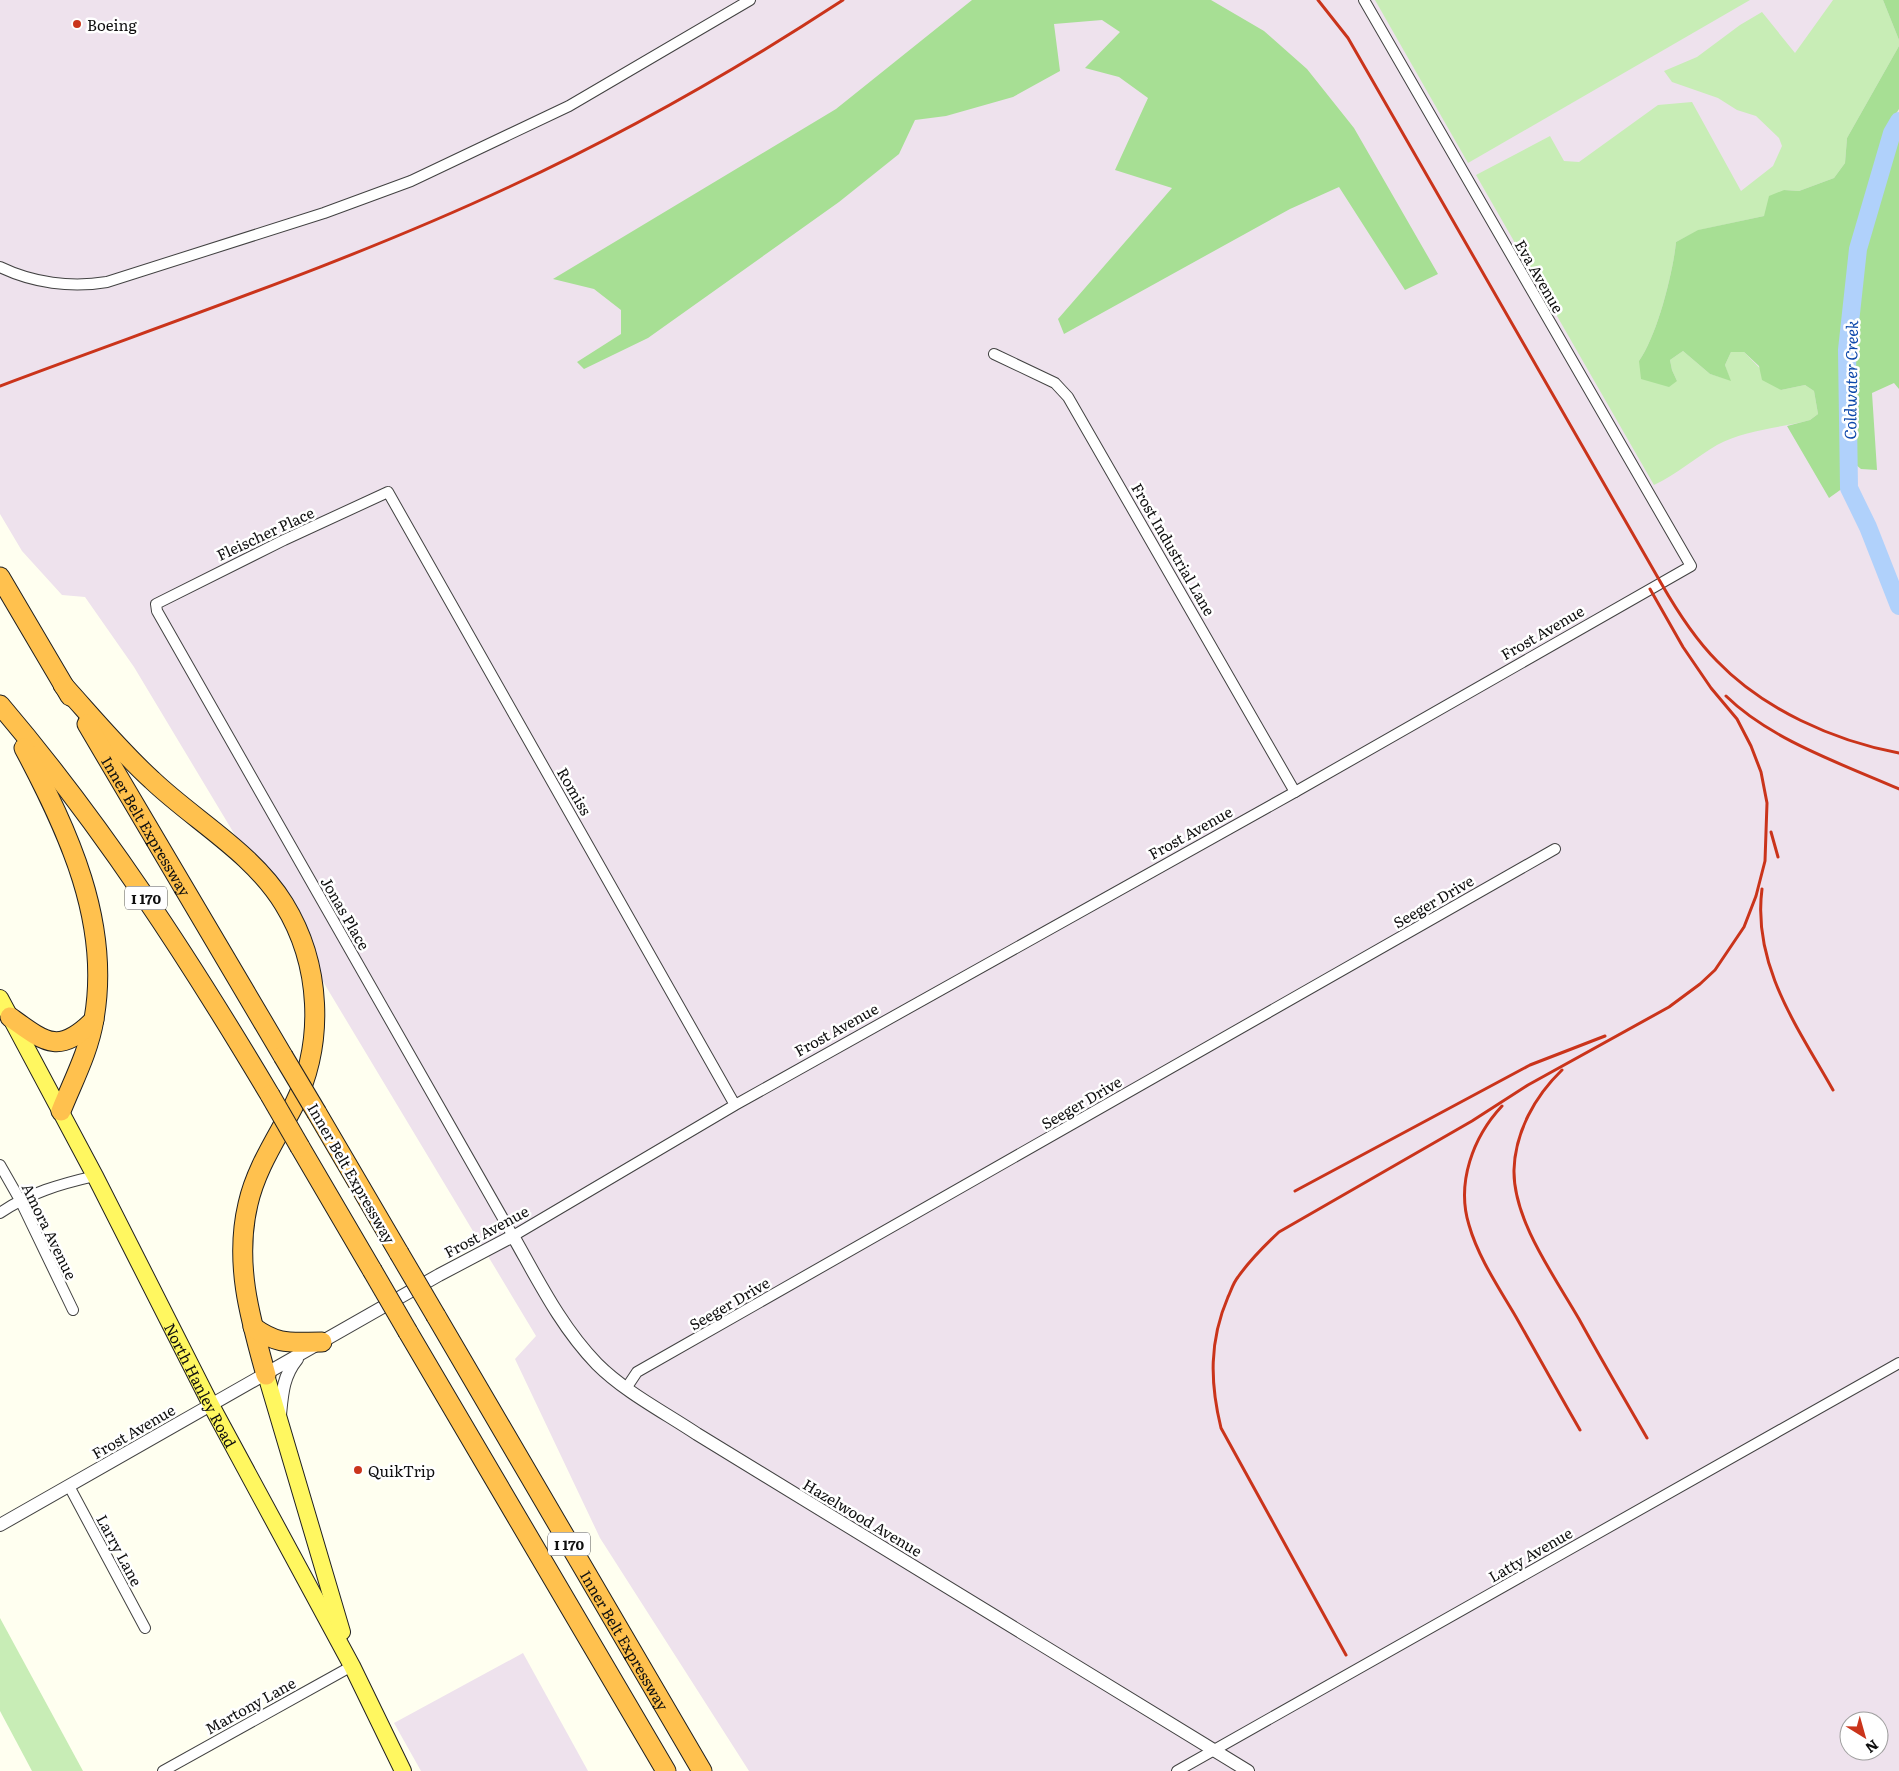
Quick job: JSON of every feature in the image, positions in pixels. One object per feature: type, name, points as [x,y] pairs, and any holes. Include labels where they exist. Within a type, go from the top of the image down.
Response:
[{"type":"highway","name":"Inner Belt Expressway","points":[[0,577],[317,1113],[702,1771]]},
{"type":"highway","points":[[64,685],[151,780],[260,872],[274,889],[293,919],[306,951],[315,1004],[311,1056],[294,1105],[267,1153],[254,1182],[244,1221],[242,1274],[253,1327],[266,1375]]},
{"type":"highway","name":"Inner Belt Expressway","points":[[2,708],[69,791],[133,878],[211,995],[666,1771]]},
{"type":"highway","points":[[2,708],[53,803],[79,866],[88,902],[98,965],[98,991],[94,1020],[81,1063],[61,1111]]},
{"type":"highway","points":[[10,1017],[43,1039],[59,1042],[74,1038],[94,1020]]},
{"type":"highway","points":[[253,1327],[266,1336],[281,1342],[322,1342]]},
{"type":"main road","name":"North Hanley Road","points":[[0,998],[61,1111],[211,1405],[352,1666],[403,1771]]},
{"type":"main road","points":[[266,1375],[352,1666]]},
{"type":"street","points":[[0,267],[12,273],[50,282],[84,286],[107,282],[328,212],[411,181],[569,106],[750,0]]},
{"type":"street","name":"Eva Avenue","points":[[1364,0],[1691,566]]},
{"type":"street","name":"Frost Industrial Lane","points":[[994,354],[1054,383],[1068,397],[1295,792]]},
{"type":"street","name":"Fleischer Place","points":[[156,604],[284,540],[388,492]]},
{"type":"street","name":"Romiss","points":[[388,492],[735,1105]]},
{"type":"street","name":"Frost Avenue","points":[[0,1525],[439,1275],[513,1236],[735,1105],[1295,792],[1691,566]]},
{"type":"street","name":"Jonas Place","points":[[156,604],[157,611],[513,1236]]},
{"type":"street","name":"Seeger Drive","points":[[628,1387],[638,1372],[1555,848]]},
{"type":"street","name":"Amora Avenue","points":[[0,1165],[20,1200],[73,1310]]},
{"type":"street","points":[[0,1213],[20,1200],[56,1185],[94,1176]]},
{"type":"street","name":"Hazelwood Avenue","points":[[513,1236],[557,1312],[577,1341],[598,1365],[628,1387],[697,1434],[1248,1771]]},
{"type":"street","points":[[279,1420],[283,1386],[289,1368],[300,1355]]},
{"type":"street","name":"Latty Avenue","points":[[1177,1771],[1899,1363]]},
{"type":"street","name":"Larry Lane","points":[[69,1486],[145,1628]]},
{"type":"street","name":"Martony Lane","points":[[163,1771],[352,1666]]},
{"type":"shaded area","points":[[0,0],[1899,0],[1899,1771],[749,1771],[600,1538],[515,1359],[536,1336],[134,667],[85,597],[62,595],[22,551],[0,514]]},
{"type":"shaded area","points":[[523,1653],[588,1771],[421,1771],[394,1723]]},
{"type":"green space","points":[[972,0],[1211,0],[1264,31],[1307,69],[1354,128],[1438,274],[1405,290],[1339,187],[1290,209],[1064,334],[1058,319],[1172,188],[1115,170],[1148,98],[1119,77],[1085,68],[1120,32],[1102,20],[1054,24],[1060,71],[1013,97],[946,116],[915,120],[899,154],[839,202],[648,338],[584,369],[577,362],[621,334],[621,310],[594,289],[553,279],[836,109]]},
{"type":"green space","points":[[1375,0],[1750,0],[1468,163]]},
{"type":"green space","points":[[1833,0],[1883,0],[1899,40],[1899,46],[1847,138],[1845,163],[1834,178],[1799,191],[1784,190],[1764,216],[1699,230],[1676,242],[1658,321],[1646,350],[1639,361],[1677,381],[1670,360],[1683,351],[1710,374],[1730,380],[1725,365],[1731,352],[1744,352],[1781,390],[1805,385],[1814,391],[1818,414],[1810,420],[1750,433],[1728,440],[1654,485],[1476,175],[1550,136],[1564,161],[1579,162],[1658,105],[1692,102],[1741,191],[1773,166],[1782,146],[1779,138],[1756,116],[1737,110],[1718,98],[1672,82],[1664,71],[1697,57],[1740,25],[1762,12],[1795,53]]},
{"type":"green space","points":[[1883,0],[1899,0],[1899,40]]},
{"type":"green space","points":[[1899,46],[1899,109],[1884,133],[1851,247],[1840,342],[1843,488],[1829,498],[1787,426],[1810,420],[1818,414],[1814,391],[1805,385],[1781,390],[1762,380],[1759,366],[1744,352],[1731,352],[1725,365],[1731,381],[1710,374],[1683,351],[1670,360],[1677,381],[1669,387],[1641,379],[1639,361],[1646,350],[1658,321],[1676,242],[1698,230],[1764,216],[1769,196],[1784,190],[1799,191],[1834,178],[1845,163],[1847,138]]},
{"type":"green space","points":[[1899,129],[1899,389],[1894,383],[1872,393],[1877,470],[1861,469],[1855,464],[1851,361],[1863,249]]},
{"type":"green space","points":[[0,1618],[83,1771],[32,1771],[0,1711]]},
{"type":"waterway","name":"Coldwater Creek","points":[[1899,121],[1892,133],[1858,249],[1847,350],[1849,488],[1868,527],[1899,606]]},
{"type":"railway","points":[[0,386],[384,242],[509,187],[595,145],[679,100],[843,0]]},
{"type":"railway","points":[[1318,0],[1348,38],[1667,593],[1693,634],[1735,678],[1778,708],[1825,731],[1874,748],[1899,753]]},
{"type":"railway","points":[[1346,1655],[1221,1428],[1213,1378],[1217,1330],[1236,1279],[1252,1259],[1279,1232],[1472,1121],[1528,1085],[1669,1007],[1700,984],[1715,970],[1744,927],[1756,896],[1765,861],[1767,803],[1761,772],[1751,746],[1737,719],[1711,688],[1683,647],[1650,589]]},
{"type":"railway","points":[[1726,696],[1744,712],[1785,738],[1808,750],[1899,789]]},
{"type":"railway","points":[[1771,832],[1778,857]]},
{"type":"railway","points":[[1762,889],[1761,917],[1764,944],[1771,970],[1793,1019],[1833,1090]]},
{"type":"railway","points":[[1295,1191],[1530,1065],[1605,1036]]},
{"type":"railway","points":[[1562,1070],[1535,1103],[1518,1142],[1514,1170],[1520,1208],[1537,1248],[1647,1438]]},
{"type":"railway","points":[[1502,1106],[1492,1118],[1475,1146],[1466,1177],[1465,1209],[1478,1249],[1580,1430]]},
{"type":"place","name":"Boeing","points":[[77,24]]},
{"type":"place","name":"QuikTrip","points":[[358,1470]]}]
